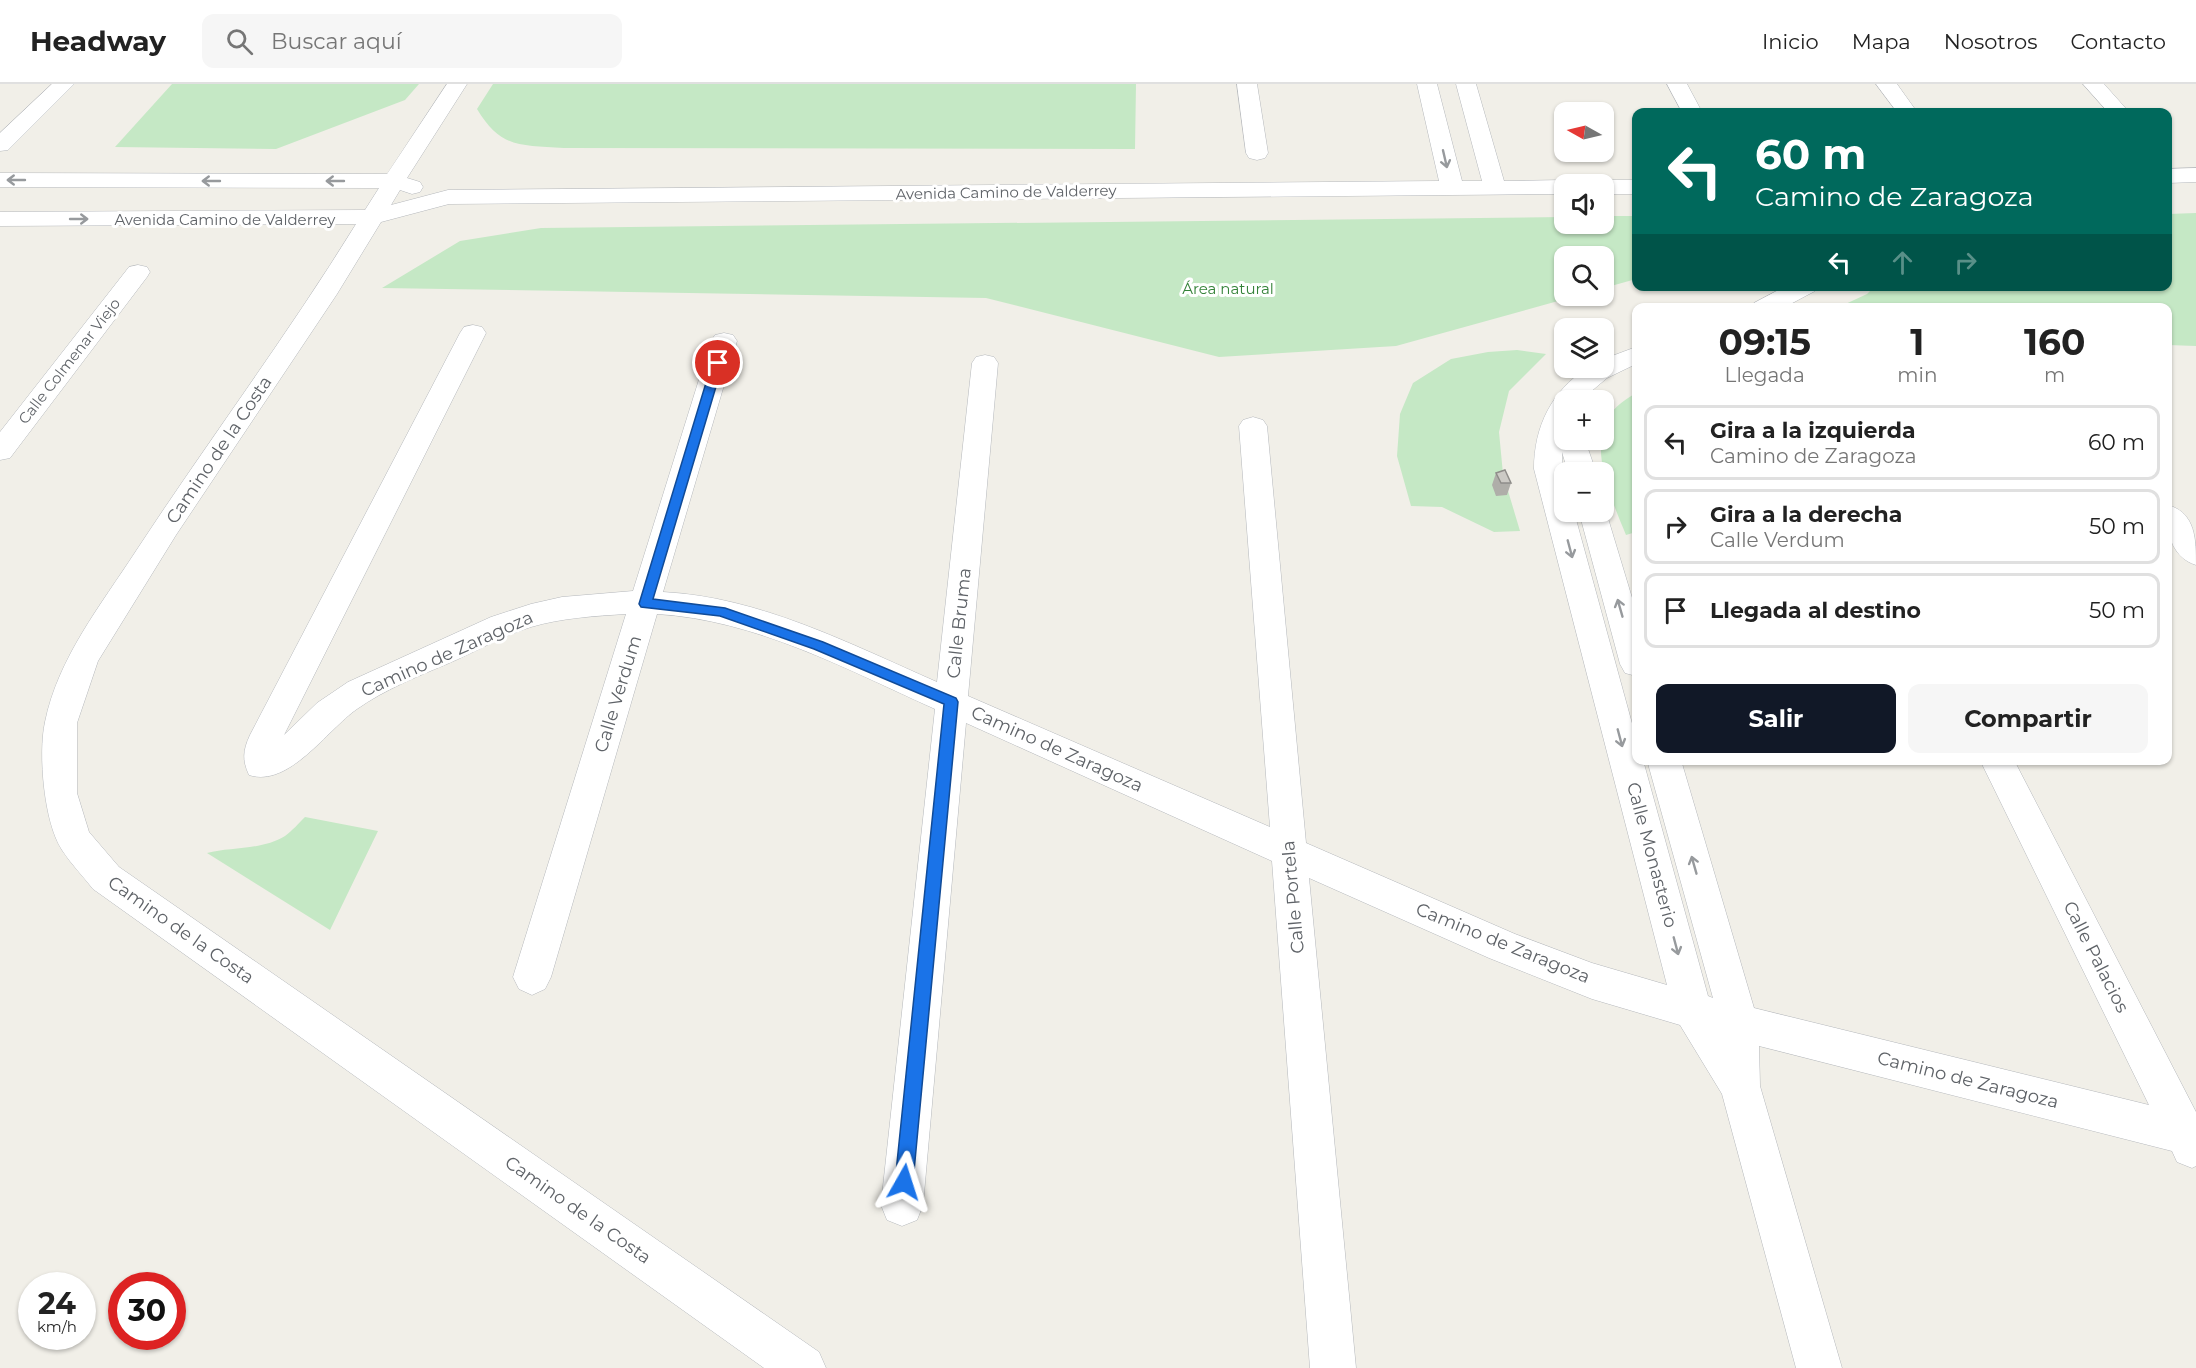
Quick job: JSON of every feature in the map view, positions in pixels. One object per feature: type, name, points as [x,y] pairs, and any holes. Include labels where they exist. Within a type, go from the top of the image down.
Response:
[{"type":"street","points":[[0,145],[64,84]]},
{"type":"street","name":"Camino de la Costa","points":[[457,84],[325,294],[166,528],[83,658],[61,723],[60,793],[74,840],[106,878],[802,1368]]},
{"type":"street","points":[[1247,84],[1257,153]]},
{"type":"street","points":[[1427,84],[1452,187]]},
{"type":"street","points":[[1466,84],[1495,187]]},
{"type":"street","points":[[1677,84],[1690,108]]},
{"type":"street","points":[[1886,84],[1903,108]]},
{"type":"street","points":[[2093,84],[2115,108]]},
{"type":"street","points":[[2172,176],[2196,175]]},
{"type":"street","name":"Avenida Camino de Valderrey","points":[[0,180],[394,181],[448,197]]},
{"type":"street","points":[[279,219],[304,181]]},
{"type":"street","name":"Avenida Camino de Valderrey","points":[[0,219],[372,218],[448,197],[1554,187]]},
{"type":"street","points":[[1614,187],[1632,187]]},
{"type":"street","name":"Calle Colmenar Viejo","points":[[0,451],[138,272]]},
{"type":"street","points":[[1773,303],[1796,291]]},
{"type":"street","name":"Camino de Zaragoza","points":[[473,333],[262,745],[261,765],[272,763],[284,756],[320,721],[363,688],[485,634],[539,613],[586,605],[667,604],[730,614],[819,645],[1502,946],[1593,981],[1693,1011],[2192,1140]]},
{"type":"street","name":"Calle Verdum","points":[[532,977],[724,341]]},
{"type":"street","name":"Calle Monasterio","points":[[1579,390],[1593,375],[1612,363],[1632,356]]},
{"type":"street","name":"Calle Bruma","points":[[902,1205],[985,363]]},
{"type":"street","name":"Calle Monasterio","points":[[1554,422],[1547,446],[1548,468],[1693,1011],[1740,1086]]},
{"type":"street","name":"Calle Portela","points":[[1253,426],[1333,1368]]},
{"type":"street","points":[[2172,521],[2196,554]]},
{"type":"street","points":[[1596,522],[1632,650]]},
{"type":"street","name":"Calle Monasterio","points":[[1665,765],[1739,1023],[1740,1086],[1819,1368]]},
{"type":"street","name":"Calle Palacios","points":[[2000,765],[2192,1140]]},
{"type":"green space","points":[[172,84],[419,84],[405,100],[276,149],[115,147]]},
{"type":"green space","points":[[493,84],[1136,84],[1135,149],[564,148],[524,145],[495,132],[477,109]]},
{"type":"green space","points":[[2196,213],[2196,346],[2172,345],[2172,303],[1848,303],[1870,291],[2172,291],[2172,214]]},
{"type":"green space","name":"Área natural","points":[[1614,216],[1632,216],[1632,280],[1614,285],[1614,246],[1554,246],[1554,302],[1396,346],[1219,357],[986,298],[382,288],[460,241],[541,228],[1554,217],[1554,234],[1614,234]]},
{"type":"green space","points":[[1517,350],[1546,354],[1509,391],[1499,432],[1503,474],[1520,531],[1494,532],[1442,507],[1411,506],[1397,456],[1400,414],[1413,383],[1451,359],[1488,352]]},
{"type":"green space","points":[[1632,396],[1632,533],[1626,535],[1614,503],[1614,462],[1602,462],[1601,453],[1601,450],[1614,450],[1614,410]]},
{"type":"green space","points":[[305,817],[378,831],[330,930],[207,853],[276,841],[288,834]]},
{"type":"building","points":[[1505,470],[1511,483],[1501,483],[1496,473]]},
{"type":"route","points":[[718,363],[645,604],[667,604],[721,611],[819,645],[951,702],[904,1182]]}]
